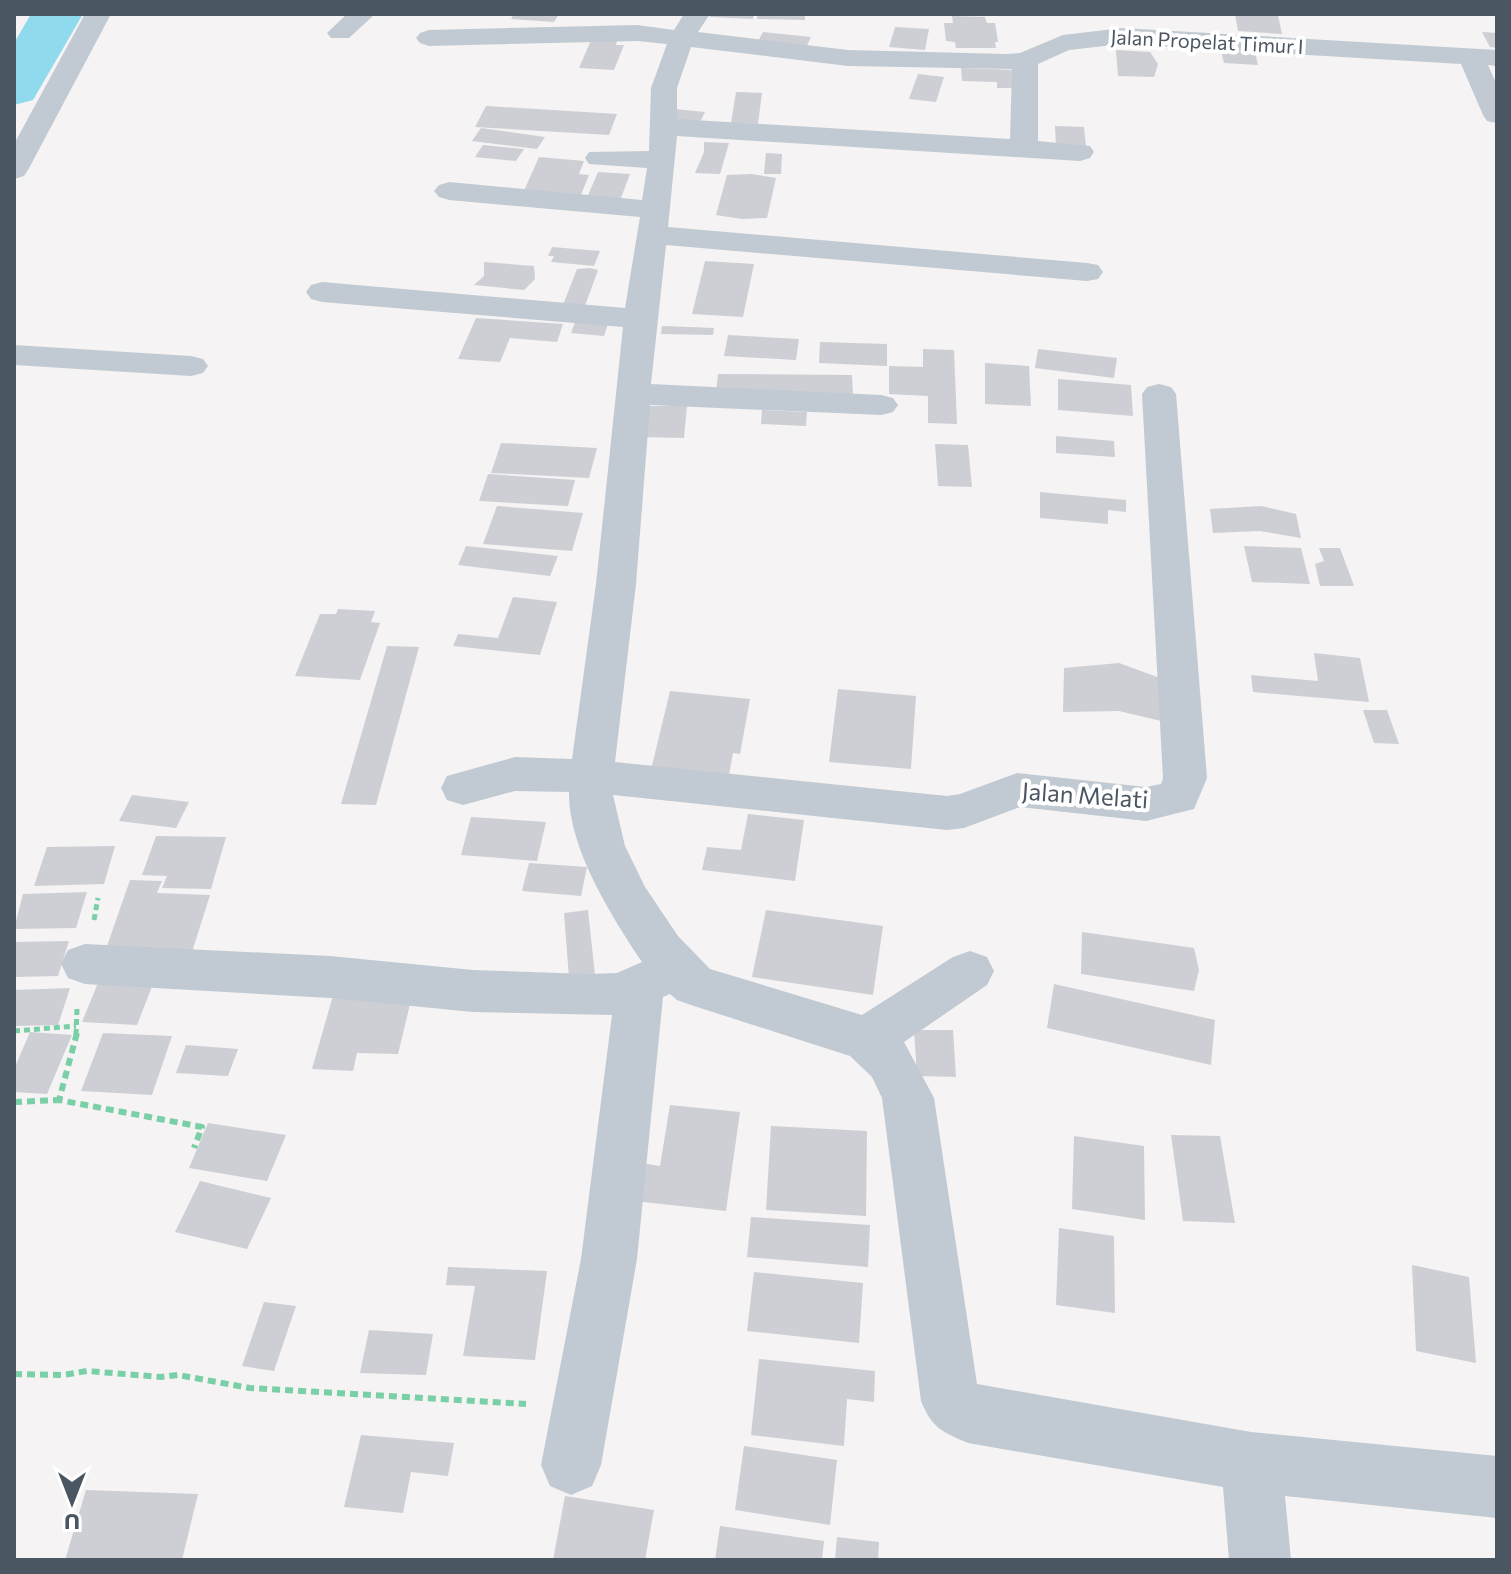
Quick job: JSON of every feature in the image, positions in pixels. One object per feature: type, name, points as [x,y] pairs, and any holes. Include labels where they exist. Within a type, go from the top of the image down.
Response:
[{"type":"street","points":[[14,170],[98,14]]},
{"type":"street","points":[[340,33],[362,14]]},
{"type":"street","points":[[571,1465],[657,978],[591,802],[616,584],[640,319],[663,144],[664,88],[690,26]]},
{"type":"street","name":"Jalan Propelat Timur I","points":[[429,38],[605,33],[690,26],[803,54],[949,62],[1025,60],[1063,43],[1122,36],[1484,57]]},
{"type":"street","points":[[1484,57],[1497,115]]},
{"type":"street","points":[[1024,149],[1025,60]]},
{"type":"street","points":[[599,158],[663,144],[931,143],[1080,152]]},
{"type":"street","points":[[449,191],[655,222],[1087,272]]},
{"type":"street","points":[[322,292],[640,319]]},
{"type":"street","points":[[14,355],[191,366]]},
{"type":"street","points":[[633,394],[881,405]]},
{"type":"street","name":"Jalan Melati","points":[[592,776],[947,813],[964,811],[1017,790],[1146,804],[1178,797],[1185,778],[1159,394]]},
{"type":"street","points":[[463,788],[515,774],[592,776]]},
{"type":"street","points":[[85,964],[330,977],[473,991],[606,995],[621,994],[657,978],[694,985],[867,1039],[890,1061],[908,1098],[950,1401],[968,1413],[1251,1462],[1497,1487]]},
{"type":"street","points":[[867,1039],[970,971]]},
{"type":"street","points":[[1251,1462],[1260,1560]]},
{"type":"path","points":[[59,1100],[76,1026],[75,1016],[98,898]]},
{"type":"path","points":[[14,1031],[76,1026]]},
{"type":"path","points":[[14,1102],[59,1100],[162,1122],[202,1127],[194,1148]]},
{"type":"path","points":[[14,1374],[63,1375],[87,1371],[161,1377],[178,1375],[250,1388],[583,1408]]},
{"type":"building","points":[[514,14],[559,14],[554,22],[511,19]]},
{"type":"building","points":[[711,14],[754,14],[753,19],[710,17]]},
{"type":"building","points":[[757,14],[805,14],[805,20],[757,19]]},
{"type":"building","points":[[1235,14],[1278,15],[1282,34],[1238,31]]},
{"type":"building","points":[[952,16],[985,17],[987,23],[995,23],[996,48],[956,48],[955,42],[946,41],[944,23],[953,23]]},
{"type":"building","points":[[895,27],[929,29],[925,50],[889,47]]},
{"type":"building","points":[[763,32],[811,37],[805,50],[756,45]]},
{"type":"building","points":[[1482,32],[1497,33],[1497,48],[1490,47]]},
{"type":"building","points":[[591,40],[617,41],[616,45],[624,45],[614,70],[579,68]]},
{"type":"building","points":[[1116,50],[1150,52],[1158,64],[1154,77],[1118,76]]},
{"type":"building","points":[[1221,51],[1255,52],[1258,65],[1224,63]]},
{"type":"building","points":[[961,68],[1016,70],[1018,88],[997,88],[997,82],[962,81]]},
{"type":"building","points":[[918,74],[944,77],[936,102],[909,99]]},
{"type":"building","points":[[736,92],[762,93],[758,124],[731,123]]},
{"type":"building","points":[[486,106],[617,114],[609,135],[475,127]]},
{"type":"building","points":[[675,109],[705,112],[698,126],[669,124]]},
{"type":"building","points":[[1055,126],[1084,127],[1086,147],[1056,145]]},
{"type":"building","points":[[481,128],[545,137],[537,149],[472,141]]},
{"type":"building","points":[[704,142],[729,143],[720,174],[695,173],[704,152]]},
{"type":"building","points":[[483,145],[524,149],[516,161],[475,157]]},
{"type":"building","points":[[766,153],[782,154],[781,174],[764,174]]},
{"type":"building","points":[[539,157],[584,161],[579,174],[589,175],[580,197],[523,193]]},
{"type":"building","points":[[598,172],[630,174],[619,203],[586,200]]},
{"type":"building","points":[[752,174],[776,178],[767,218],[742,219],[716,215],[727,175]]},
{"type":"building","points":[[552,247],[600,251],[594,266],[551,262],[554,256],[548,256]]},
{"type":"building","points":[[705,261],[754,264],[743,317],[692,314]]},
{"type":"building","points":[[484,262],[534,266],[535,279],[524,290],[474,285],[484,276]]},
{"type":"building","points":[[577,269],[598,270],[585,306],[563,305]]},
{"type":"building","points":[[476,318],[563,324],[557,342],[510,338],[500,362],[458,359]]},
{"type":"building","points":[[575,322],[608,324],[604,336],[571,333]]},
{"type":"building","points":[[662,326],[714,328],[713,335],[661,334]]},
{"type":"building","points":[[728,335],[799,339],[796,360],[724,356]]},
{"type":"building","points":[[820,342],[887,344],[887,366],[819,363]]},
{"type":"building","points":[[923,349],[954,350],[957,424],[928,423],[928,396],[889,394],[889,366],[923,367]]},
{"type":"building","points":[[1038,349],[1117,358],[1114,378],[1035,368]]},
{"type":"building","points":[[985,363],[1029,366],[1031,406],[985,404]]},
{"type":"building","points":[[718,374],[852,375],[853,395],[716,393]]},
{"type":"building","points":[[1058,379],[1131,385],[1133,416],[1058,410]]},
{"type":"building","points":[[643,406],[687,406],[684,438],[640,437]]},
{"type":"building","points":[[762,410],[807,412],[806,426],[761,424]]},
{"type":"building","points":[[1056,436],[1114,441],[1115,457],[1056,453]]},
{"type":"building","points":[[501,443],[597,448],[589,478],[491,473]]},
{"type":"building","points":[[935,444],[968,445],[972,487],[938,486]]},
{"type":"building","points":[[488,474],[575,480],[568,506],[479,501]]},
{"type":"building","points":[[1040,492],[1126,500],[1126,512],[1108,510],[1108,524],[1040,518]]},
{"type":"building","points":[[497,506],[583,513],[572,551],[483,544]]},
{"type":"building","points":[[1261,506],[1296,514],[1301,538],[1260,531],[1213,533],[1210,509]]},
{"type":"building","points":[[466,546],[558,556],[550,576],[458,565]]},
{"type":"building","points":[[1244,546],[1301,548],[1310,584],[1252,582]]},
{"type":"building","points":[[1319,548],[1340,548],[1354,586],[1320,586],[1315,564],[1324,561]]},
{"type":"building","points":[[513,597],[557,602],[540,655],[453,646],[458,634],[498,638]]},
{"type":"building","points":[[338,609],[375,611],[371,622],[380,623],[360,680],[295,676],[320,614],[336,614]]},
{"type":"building","points":[[387,646],[419,647],[376,805],[341,804]]},
{"type":"building","points":[[1314,653],[1360,658],[1369,702],[1253,692],[1251,675],[1318,681]]},
{"type":"building","points":[[1119,663],[1160,678],[1161,721],[1119,711],[1063,712],[1064,668]]},
{"type":"building","points":[[838,689],[916,696],[911,769],[829,762]]},
{"type":"building","points":[[670,691],[750,699],[740,754],[733,753],[728,781],[650,774]]},
{"type":"building","points":[[1363,710],[1387,710],[1399,744],[1374,743]]},
{"type":"building","points":[[132,795],[189,802],[176,828],[119,821]]},
{"type":"building","points":[[748,814],[804,820],[795,881],[702,870],[707,847],[741,850]]},
{"type":"building","points":[[471,817],[546,822],[537,861],[461,855]]},
{"type":"building","points":[[156,836],[226,837],[211,889],[162,888],[167,876],[142,875]]},
{"type":"building","points":[[115,846],[104,884],[34,886],[47,847]]},
{"type":"building","points":[[529,863],[587,867],[581,896],[522,891]]},
{"type":"building","points":[[130,880],[162,881],[157,893],[210,895],[192,952],[106,949]]},
{"type":"building","points":[[87,892],[76,928],[14,929],[23,894]]},
{"type":"building","points":[[588,910],[595,975],[569,978],[564,913]]},
{"type":"building","points":[[766,910],[883,926],[873,995],[752,977]]},
{"type":"building","points":[[1082,932],[1194,948],[1199,970],[1194,991],[1081,974]]},
{"type":"building","points":[[69,941],[58,976],[14,977],[14,942]]},
{"type":"building","points":[[104,968],[158,971],[137,1025],[82,1022]]},
{"type":"building","points":[[1054,984],[1215,1020],[1211,1065],[1047,1028]]},
{"type":"building","points":[[70,988],[58,1025],[14,1026],[14,990]]},
{"type":"building","points":[[334,992],[412,996],[398,1054],[357,1053],[353,1071],[312,1069]]},
{"type":"building","points":[[914,1030],[953,1030],[956,1077],[917,1076]]},
{"type":"building","points":[[30,1032],[72,1035],[47,1094],[14,1092],[14,1069]]},
{"type":"building","points":[[103,1033],[172,1036],[152,1095],[81,1091]]},
{"type":"building","points":[[186,1045],[238,1049],[228,1076],[176,1073]]},
{"type":"building","points":[[670,1105],[740,1112],[726,1211],[634,1201],[641,1163],[660,1166]]},
{"type":"building","points":[[208,1123],[286,1135],[267,1181],[189,1168]]},
{"type":"building","points":[[771,1126],[867,1131],[866,1216],[766,1210]]},
{"type":"building","points":[[1171,1135],[1220,1136],[1235,1223],[1183,1221]]},
{"type":"building","points":[[1074,1136],[1144,1146],[1145,1220],[1072,1209]]},
{"type":"building","points":[[200,1181],[271,1198],[247,1249],[175,1232]]},
{"type":"building","points":[[751,1217],[870,1225],[868,1267],[747,1257]]},
{"type":"building","points":[[1059,1228],[1114,1236],[1115,1313],[1056,1305]]},
{"type":"building","points":[[1412,1265],[1469,1277],[1476,1363],[1416,1351]]},
{"type":"building","points":[[448,1267],[547,1271],[535,1360],[463,1356],[475,1286],[446,1285]]},
{"type":"building","points":[[754,1272],[863,1283],[859,1343],[747,1331]]},
{"type":"building","points":[[264,1302],[296,1306],[274,1371],[242,1366]]},
{"type":"building","points":[[369,1330],[433,1334],[426,1375],[360,1373]]},
{"type":"building","points":[[759,1359],[875,1371],[874,1402],[847,1399],[844,1446],[751,1435]]},
{"type":"building","points":[[361,1435],[454,1443],[448,1476],[411,1472],[403,1513],[344,1507]]},
{"type":"building","points":[[744,1446],[837,1460],[830,1525],[735,1510]]},
{"type":"building","points":[[86,1490],[198,1494],[182,1560],[65,1560]]},
{"type":"building","points":[[565,1496],[654,1510],[645,1560],[553,1560]]},
{"type":"building","points":[[720,1526],[824,1541],[822,1560],[715,1560]]},
{"type":"building","points":[[837,1537],[879,1542],[878,1560],[835,1560]]},
{"type":"waterway","points":[[14,88],[57,14]]}]
